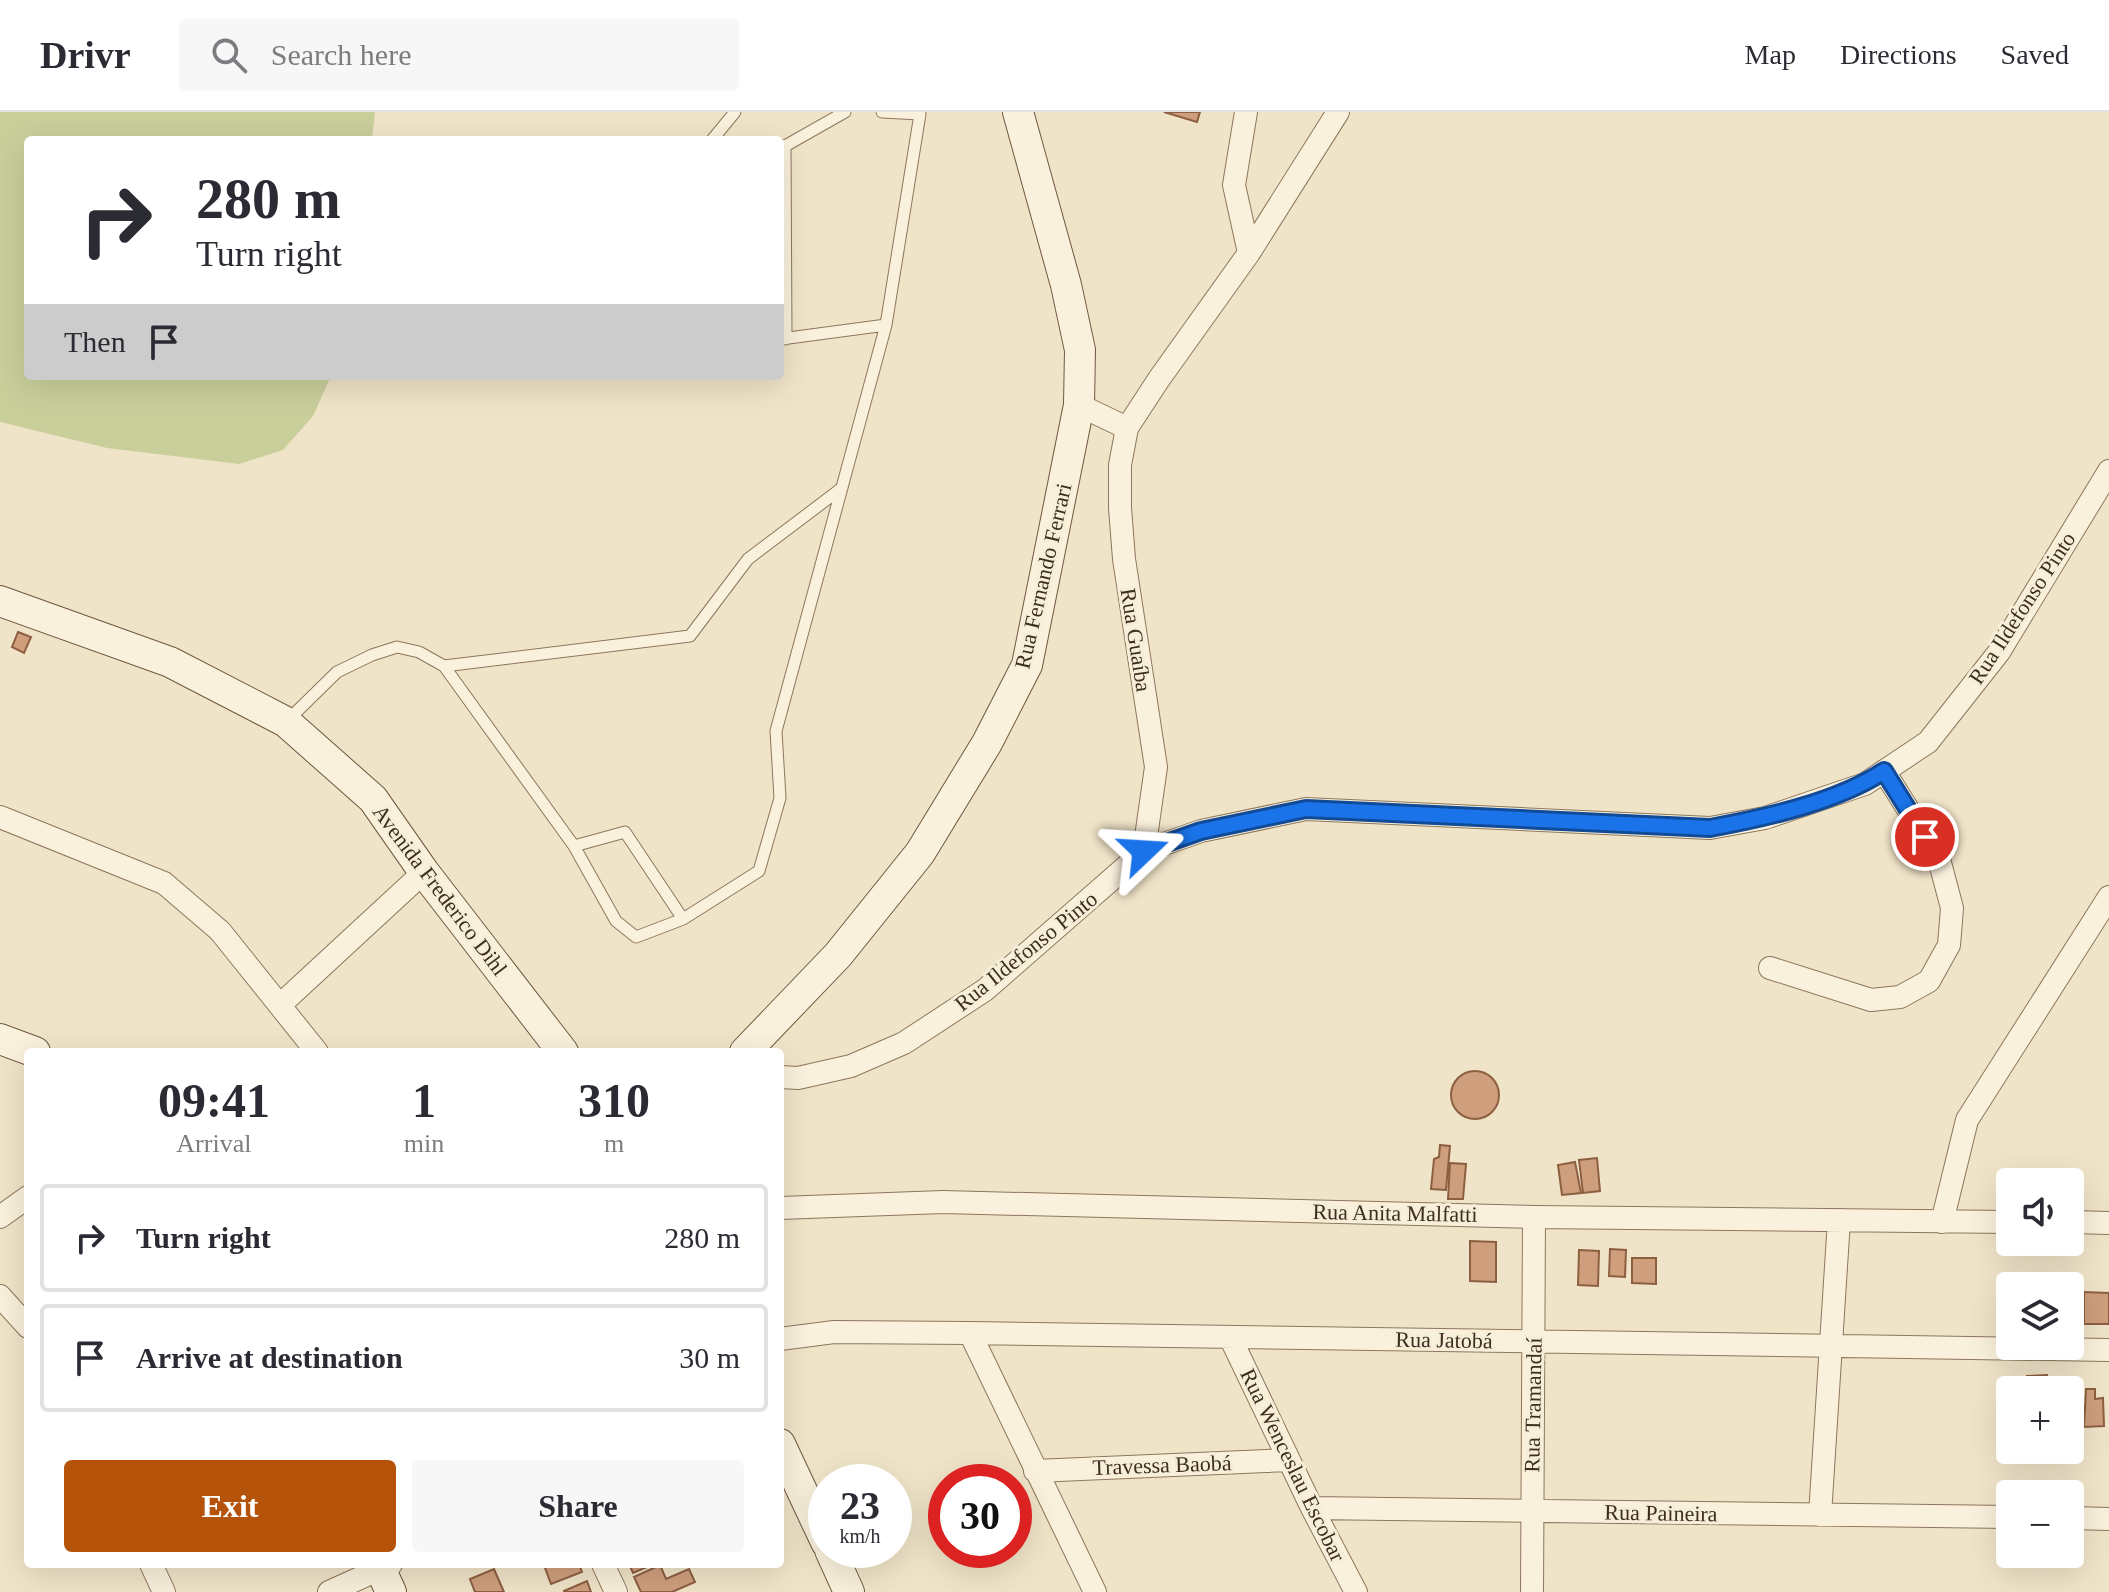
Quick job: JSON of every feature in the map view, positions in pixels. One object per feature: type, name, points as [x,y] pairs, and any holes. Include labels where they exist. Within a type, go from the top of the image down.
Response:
[{"type":"main road","name":"Rua Fernando Ferrari","points":[[749,1048],[838,955],[920,853],[987,743],[1027,665],[1079,405],[1080,350],[1066,285],[1018,112]]},
{"type":"main road","name":"Avenida Frederico Dihl","points":[[0,601],[170,662],[286,722],[373,799],[424,872],[560,1048]]},
{"type":"main road","points":[[0,1039],[24,1048]]},
{"type":"main road","points":[[784,1453],[808,1504]]},
{"type":"main road","points":[[838,1568],[849,1592]]},
{"type":"street","points":[[1246,112],[1234,185],[1249,253]]},
{"type":"street","name":"Rua Guaíba","points":[[1144,851],[1156,767],[1124,559],[1120,465],[1127,428],[1249,253],[1338,112]]},
{"type":"street","points":[[1079,405],[1127,428]]},
{"type":"street","name":"Rua Ildefonso Pinto","points":[[784,1077],[798,1078],[851,1066],[904,1043],[985,990],[1144,851],[1201,831],[1306,809],[1710,828],[1765,818],[1865,784],[1928,742],[1999,652],[2109,471]]},
{"type":"street","points":[[1770,968],[1871,1000],[1900,997],[1929,981],[1949,945],[1952,908],[1939,859],[1884,771]]},
{"type":"street","points":[[0,817],[164,883],[220,931],[314,1048]]},
{"type":"street","points":[[280,1005],[424,872]]},
{"type":"street","points":[[1942,1222],[1967,1120],[2109,897]]},
{"type":"street","points":[[0,1217],[24,1200]]},
{"type":"street","name":"Rua Anita Malfatti","points":[[784,1208],[943,1202],[1534,1217],[1996,1222]]},
{"type":"street","name":"Rua Tramandaí","points":[[1532,1592],[1534,1217]]},
{"type":"street","points":[[1820,1515],[1839,1220]]},
{"type":"street","points":[[2084,1222],[2109,1223]]},
{"type":"street","points":[[0,1296],[24,1323]]},
{"type":"street","name":"Rua Jatobá","points":[[784,1338],[834,1332],[970,1333],[2109,1350]]},
{"type":"street","points":[[970,1333],[1095,1592]]},
{"type":"street","name":"Rua Wenceslau Escobar","points":[[1230,1337],[1356,1592]]},
{"type":"street","name":"Travessa Baobá","points":[[1035,1471],[1289,1460]]},
{"type":"street","name":"Rua Paineira","points":[[1312,1508],[1996,1517]]},
{"type":"street","points":[[2084,1518],[2109,1519]]},
{"type":"street","points":[[153,1568],[164,1592]]},
{"type":"street","points":[[605,1568],[616,1592]]},
{"type":"street","points":[[329,1592],[385,1572]]},
{"type":"lane","points":[[715,136],[735,112]]},
{"type":"lane","points":[[784,145],[845,112]]},
{"type":"lane","points":[[286,722],[337,672],[397,647],[419,652],[444,666],[574,846],[616,921],[636,937],[683,919],[759,871],[780,798],[776,731],[886,325],[920,114],[882,112]]},
{"type":"lane","points":[[784,339],[886,325]]},
{"type":"lane","points":[[444,666],[690,636],[748,559],[842,488]]},
{"type":"lane","points":[[574,846],[625,832],[683,919]]},
{"type":"green space","points":[[0,112],[375,112],[372,136],[24,136],[24,380],[329,380],[313,416],[283,450],[239,464],[107,448],[0,422]]},
{"type":"building","points":[[1164,112],[1200,112],[1197,122]]},
{"type":"building","points":[[18,632],[31,637],[24,653],[12,647]]},
{"type":"building","points":[[1475,1071],[1492,1078],[1499,1095],[1492,1112],[1475,1119],[1458,1112],[1451,1095],[1458,1078]]},
{"type":"building","points":[[1440,1145],[1450,1146],[1446,1190],[1431,1189],[1434,1159],[1439,1157]]},
{"type":"building","points":[[1597,1158],[1600,1191],[1583,1193],[1579,1160]]},
{"type":"building","points":[[1575,1162],[1581,1193],[1562,1195],[1558,1165]]},
{"type":"building","points":[[1450,1163],[1466,1164],[1463,1199],[1448,1199]]},
{"type":"building","points":[[1470,1241],[1496,1242],[1496,1282],[1470,1281]]},
{"type":"building","points":[[1610,1249],[1626,1250],[1625,1277],[1609,1276]]},
{"type":"building","points":[[1579,1250],[1599,1251],[1598,1286],[1578,1285]]},
{"type":"building","points":[[1632,1258],[1656,1258],[1656,1284],[1632,1283]]},
{"type":"building","points":[[2084,1292],[2109,1293],[2109,1324],[2084,1324]]},
{"type":"building","points":[[2086,1389],[2095,1389],[2095,1399],[2103,1398],[2104,1426],[2084,1427]]},
{"type":"building","points":[[545,1568],[580,1568],[582,1572],[551,1584]]},
{"type":"building","points":[[654,1568],[661,1568],[666,1579],[689,1569],[695,1582],[672,1592],[641,1592],[634,1577]]},
{"type":"building","points":[[494,1569],[504,1592],[475,1592],[470,1579]]},
{"type":"building","points":[[587,1581],[591,1592],[564,1592],[564,1591]]},
{"type":"route","points":[[1144,851],[1201,831],[1306,809],[1710,828],[1765,818],[1865,784],[1884,771],[1925,837]]}]
